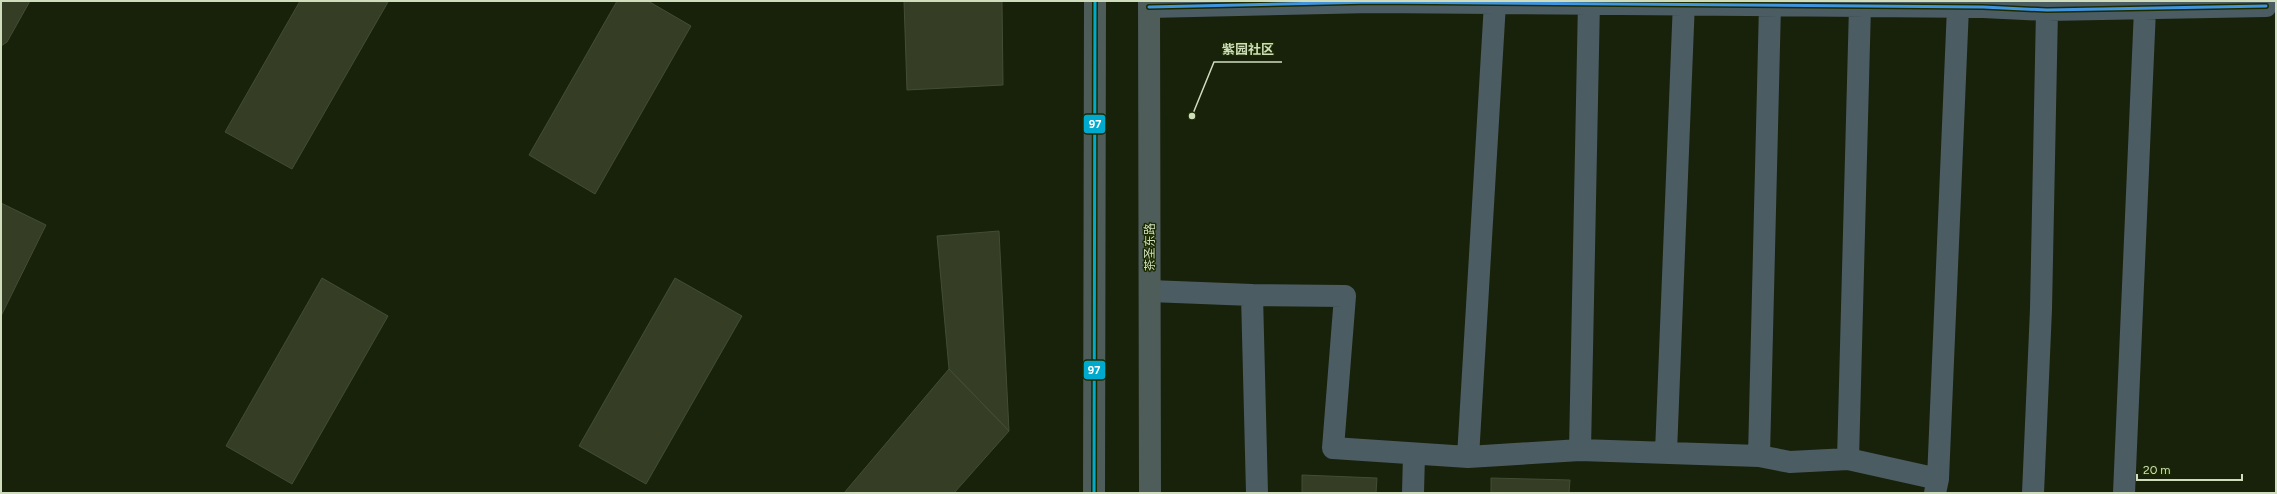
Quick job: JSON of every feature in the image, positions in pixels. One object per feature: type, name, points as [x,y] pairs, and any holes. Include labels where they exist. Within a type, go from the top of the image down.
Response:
[{"type":"main road","points":[[1094,1],[1094,493]]},
{"type":"main road","name":"茶圣东路","points":[[1149,4],[1150,493]]},
{"type":"street","points":[[1149,4],[1589,2],[1958,7],[2048,10],[2266,6]]},
{"type":"street","points":[[1580,450],[1589,2]]},
{"type":"street","points":[[1468,457],[1495,3]]},
{"type":"street","points":[[1666,452],[1684,3]]},
{"type":"street","points":[[1759,456],[1770,5]]},
{"type":"street","points":[[1848,459],[1860,6]]},
{"type":"street","points":[[1150,291],[1252,295],[1345,296],[1333,448],[1468,457],[1580,450],[1759,456],[1790,462],[1848,459],[1936,486],[1958,7]]},
{"type":"street","points":[[2124,493],[2145,9]]},
{"type":"street","points":[[2033,493],[2041,309],[2048,10]]},
{"type":"street","points":[[1252,295],[1257,493]]},
{"type":"street","points":[[1413,493],[1414,454]]},
{"type":"building","points":[[1,1],[30,1],[7,42],[1,46]]},
{"type":"building","points":[[300,1],[388,2],[292,169],[225,132]]},
{"type":"building","points":[[617,1],[648,1],[691,26],[595,194],[529,155]]},
{"type":"building","points":[[904,1],[1002,1],[1003,85],[907,90]]},
{"type":"building","points":[[1,203],[46,225],[1,316]]},
{"type":"building","points":[[999,231],[1009,431],[949,369],[937,236]]},
{"type":"building","points":[[322,278],[388,316],[292,484],[226,446]]},
{"type":"building","points":[[675,278],[742,316],[646,484],[579,446]]},
{"type":"building","points":[[949,369],[1009,431],[954,493],[844,493]]},
{"type":"building","points":[[1302,475],[1377,478],[1376,493],[1302,493]]},
{"type":"building","points":[[1491,478],[1570,480],[1569,493],[1491,493]]},
{"type":"transit line","name":"97","points":[[1094,493],[1095,1]]},
{"type":"transit line","points":[[1149,7],[1372,2],[1983,7],[2047,10],[2266,6]]},
{"type":"place","name":"紫园社区","points":[[1192,116]]}]
